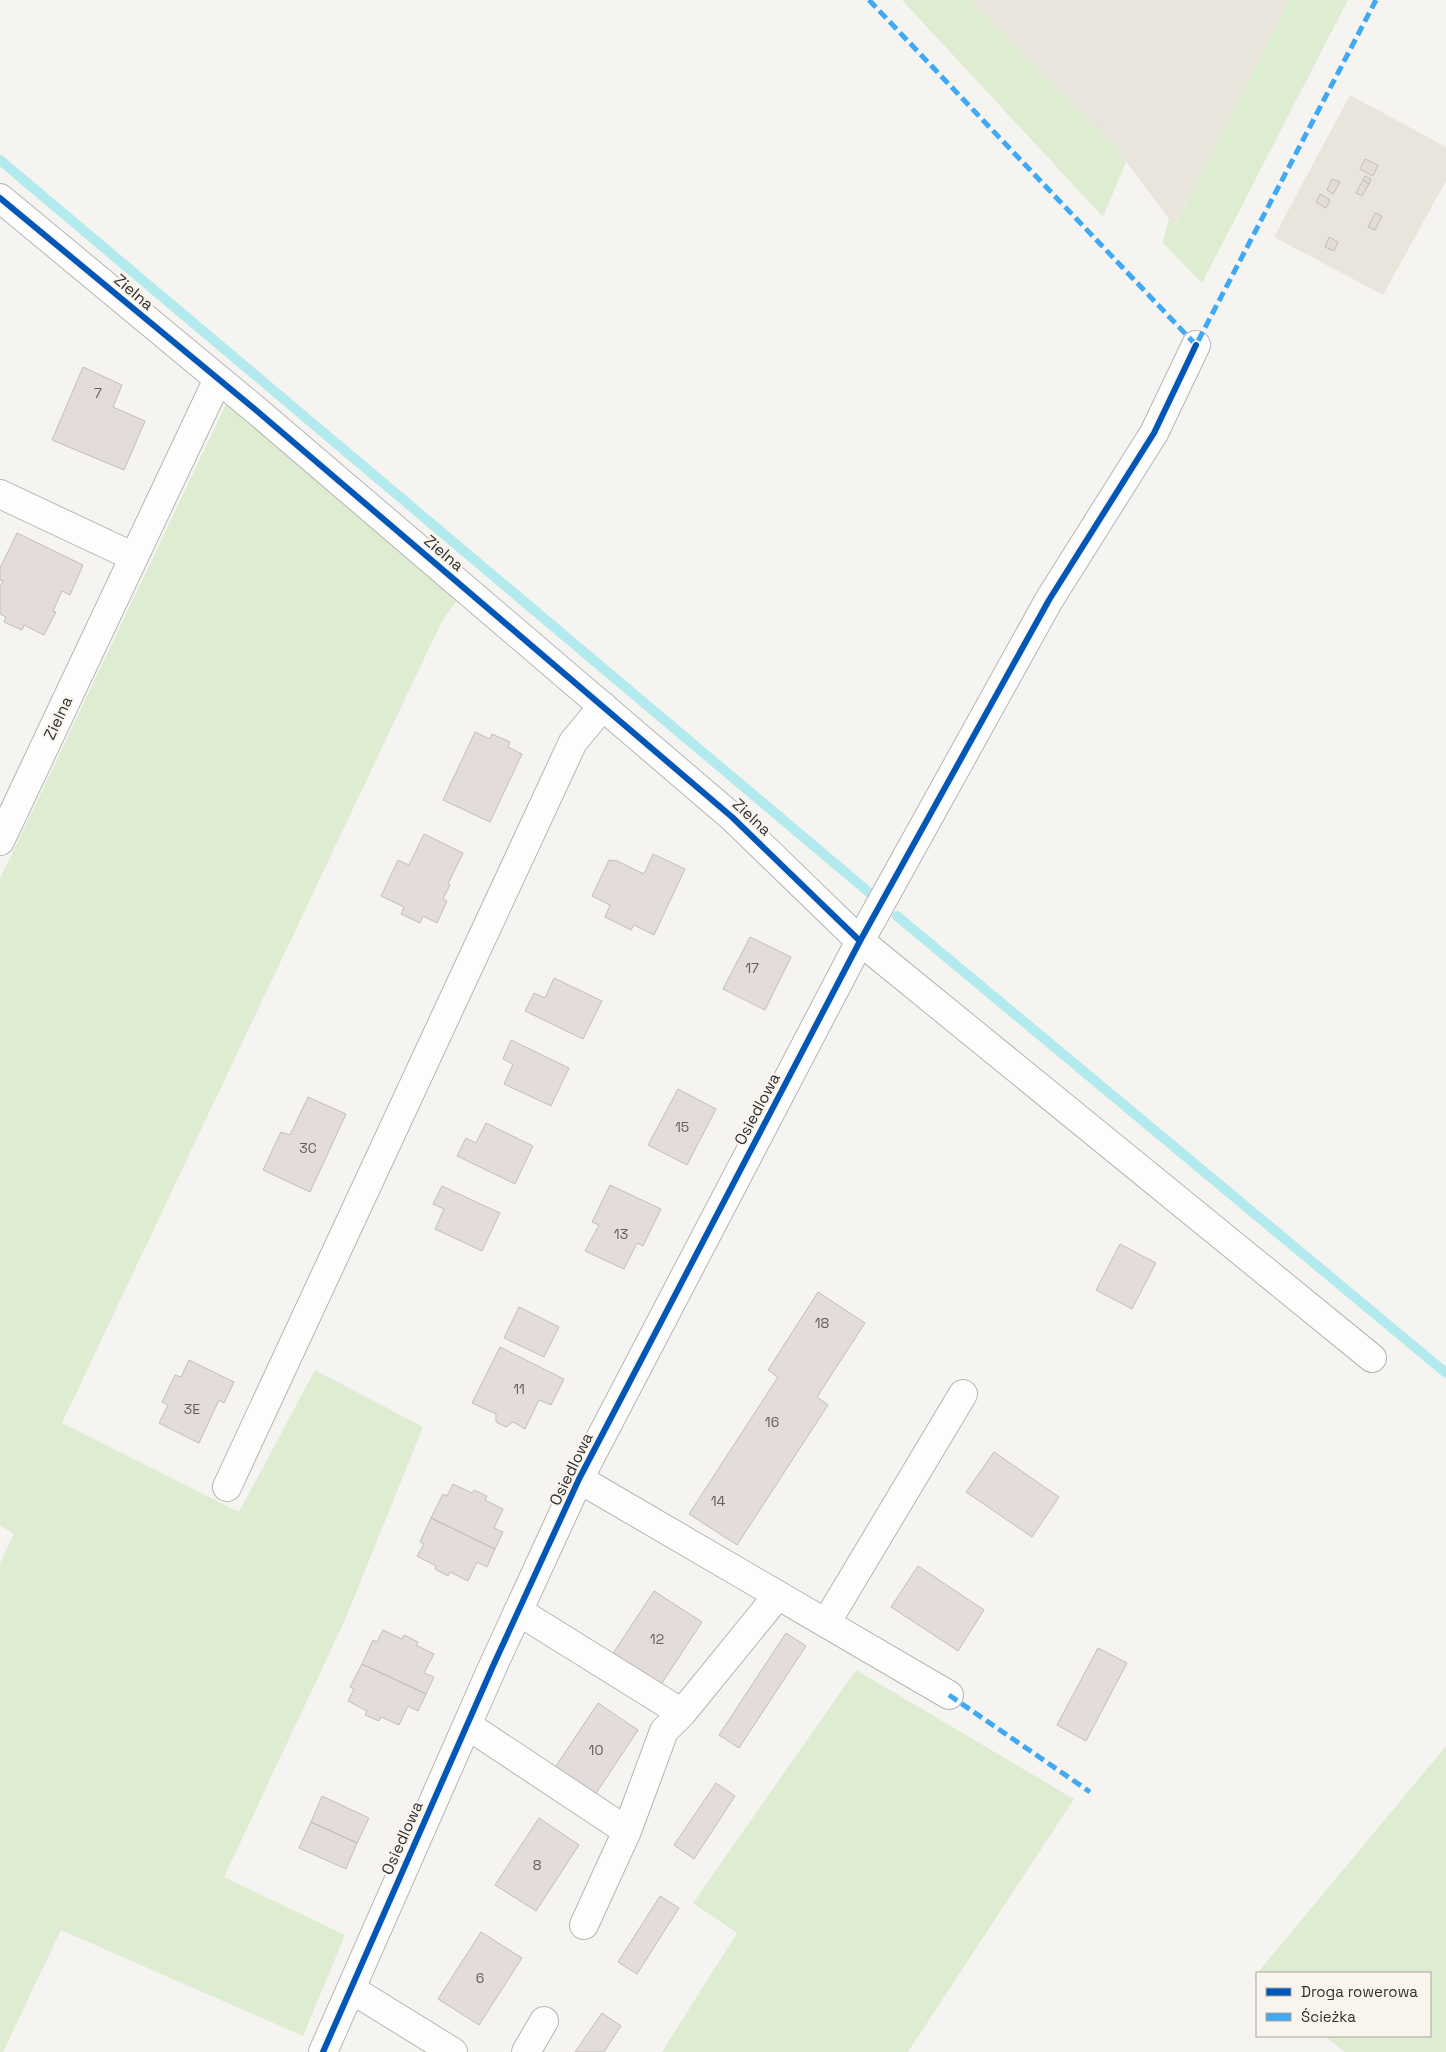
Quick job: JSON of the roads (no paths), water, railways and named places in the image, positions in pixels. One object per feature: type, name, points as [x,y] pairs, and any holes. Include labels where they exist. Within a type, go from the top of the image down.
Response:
[{"type":"street","name":"Zielna","points":[[0,198],[218,379],[732,817],[860,940],[1372,1358]]},
{"type":"street","name":"Osiedlowa","points":[[323,2052],[466,1725],[579,1479],[860,940],[1049,600],[1154,433],[1196,345]]},
{"type":"street","name":"Zielna","points":[[3,827],[218,379]]},
{"type":"street","points":[[0,494],[134,557]]},
{"type":"street","points":[[227,1487],[572,742],[603,706]]},
{"type":"street","points":[[826,1623],[963,1394]]},
{"type":"street","points":[[579,1479],[949,1694]]},
{"type":"street","points":[[584,1925],[627,1831],[664,1731],[682,1713],[778,1595]]},
{"type":"street","points":[[518,1611],[682,1713]]},
{"type":"street","points":[[466,1725],[627,1831]]},
{"type":"street","points":[[351,1989],[453,2052]]},
{"type":"street","points":[[526,2052],[544,2021]]},
{"type":"waterway","points":[[0,160],[871,894]]},
{"type":"waterway","points":[[897,916],[1446,1373]]}]
